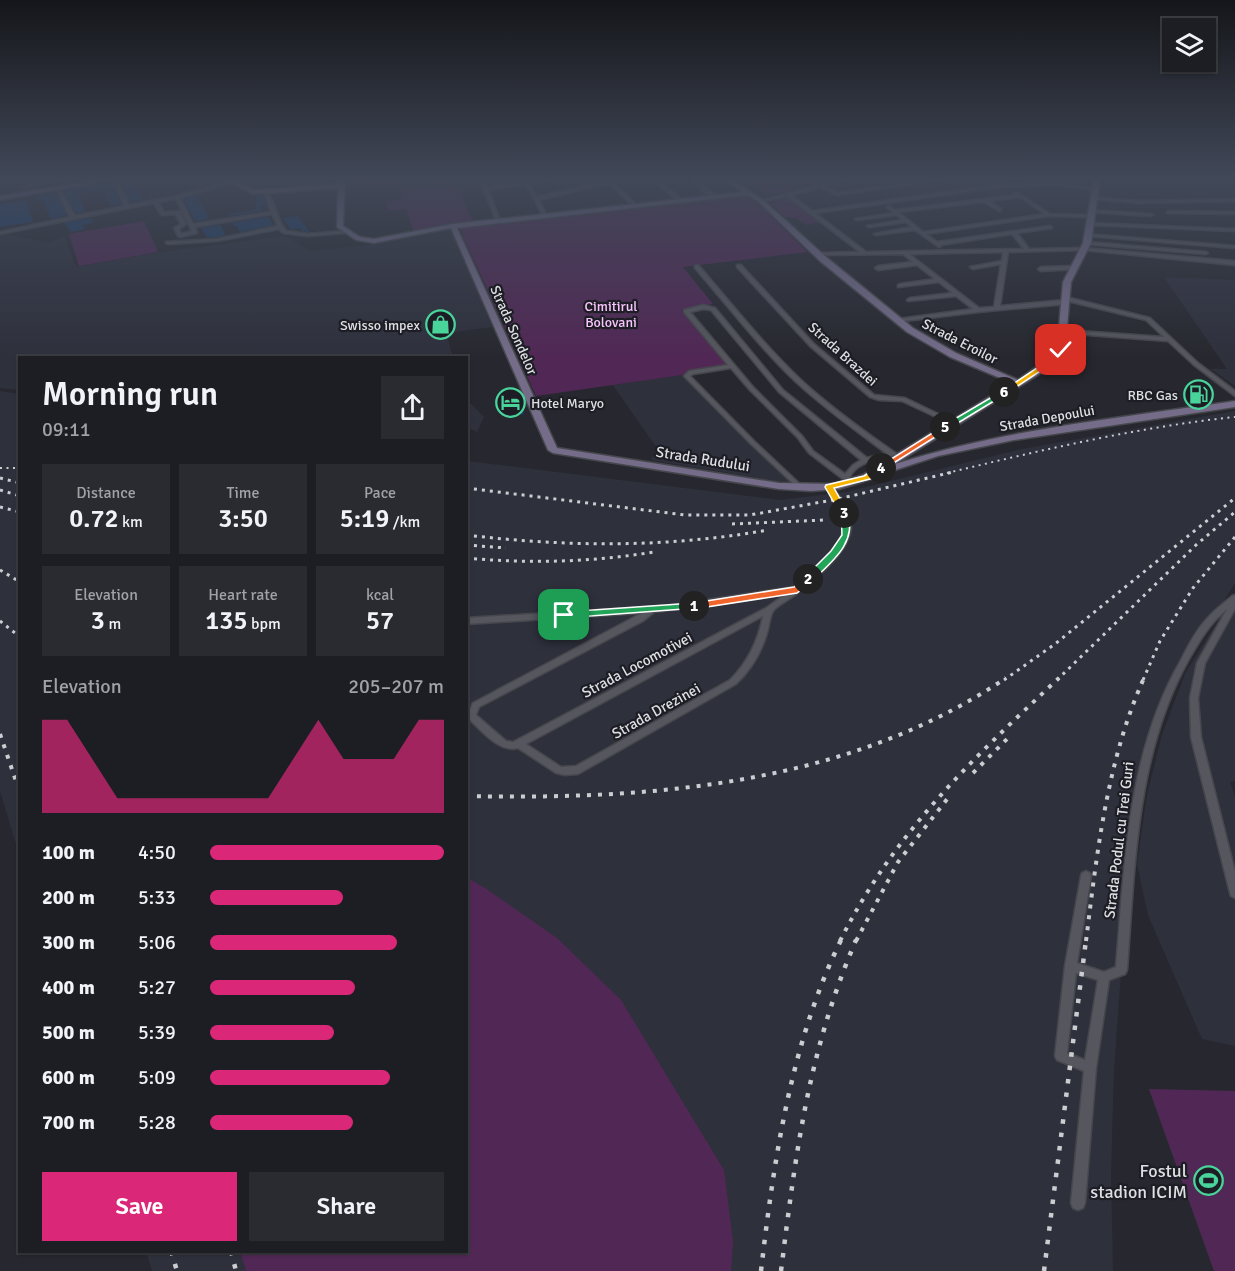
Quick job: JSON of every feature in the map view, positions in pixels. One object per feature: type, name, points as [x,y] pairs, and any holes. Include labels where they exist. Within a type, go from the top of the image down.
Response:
[{"type":"street","points":[[168,243],[225,238]]},
{"type":"street","points":[[359,238],[374,241],[388,238]]},
{"type":"street","name":"Strada Sondelor","points":[[459,238],[554,450]]},
{"type":"street","name":"Strada Eroilor","points":[[801,238],[898,321],[944,351],[1018,383]]},
{"type":"street","points":[[846,238],[866,254]]},
{"type":"street","points":[[929,238],[947,252]]},
{"type":"street","points":[[936,244],[976,238]]},
{"type":"street","points":[[1018,238],[1028,251]]},
{"type":"street","name":"Strada Rudului","points":[[554,450],[801,488],[829,487],[847,480],[867,477],[1018,383],[1058,355],[1064,332],[1067,282],[1087,238]]},
{"type":"street","points":[[818,254],[1028,251],[1087,242],[1235,247]]},
{"type":"street","points":[[1087,242],[1206,253]]},
{"type":"street","points":[[1087,242],[1235,263]]},
{"type":"street","points":[[997,308],[1006,251]]},
{"type":"street","points":[[905,253],[978,310]]},
{"type":"street","points":[[973,267],[1004,262]]},
{"type":"street","points":[[878,268],[918,263]]},
{"type":"street","name":"Strada Brazdei","points":[[739,266],[812,345],[872,396],[903,399],[953,423]]},
{"type":"street","points":[[697,267],[773,355],[802,384],[837,414],[892,454]]},
{"type":"street","points":[[1041,269],[1073,268]]},
{"type":"street","points":[[900,286],[941,280]]},
{"type":"street","points":[[910,300],[958,294]]},
{"type":"street","points":[[898,321],[1066,300],[1143,316],[1153,322],[1208,374],[1235,394]]},
{"type":"street","points":[[847,480],[815,456],[732,366],[686,311],[703,307],[713,309],[781,391],[866,460]]},
{"type":"street","points":[[1064,332],[1170,339]]},
{"type":"street","points":[[732,366],[691,372],[687,376],[801,488]]},
{"type":"street","name":"Strada Depoului","points":[[867,477],[936,454],[1014,437],[1235,404]]},
{"type":"street","points":[[923,442],[936,454]]},
{"type":"street","name":"Strada Rudului","points":[[847,480],[854,467],[866,460],[903,454]]},
{"type":"street","name":"Strada Locomotivei","points":[[519,744],[769,610],[797,590],[829,559],[846,536],[846,519],[829,487]]},
{"type":"street","points":[[468,621],[652,610],[711,604],[797,590]]},
{"type":"street","name":"Strada Podul cu Trei Guri","points":[[1235,600],[1201,663],[1194,698],[1196,737],[1235,893]]},
{"type":"street","name":"Strada Podul cu Trei Guri","points":[[1105,976],[1121,970],[1136,818],[1148,747],[1157,717],[1183,660],[1207,623],[1235,600]]},
{"type":"street","name":"Strada Drezinei","points":[[652,610],[640,619],[473,708],[471,716],[503,744],[510,746],[519,744],[559,770],[578,770],[733,682],[744,673],[757,651],[769,610]]},
{"type":"street","points":[[1086,876],[1071,966],[1061,1056],[1090,1068]]},
{"type":"street","points":[[1071,966],[1105,976],[1090,1068],[1078,1203]]},
{"type":"shaded area","points":[[0,238],[27,238],[48,243],[66,238],[76,267],[162,252],[268,238],[290,238],[310,251],[369,245],[400,238],[457,238],[492,327],[446,333],[453,356],[18,356],[18,390],[0,388]]},
{"type":"shaded area","points":[[1164,277],[1235,280],[1235,386],[1211,369],[1227,369]]},
{"type":"shaded area","points":[[682,375],[791,482],[765,481],[754,477],[651,460],[657,448],[612,384]]},
{"type":"shaded area","points":[[0,391],[18,394],[18,851],[0,791]]},
{"type":"shaded area","points":[[468,401],[484,417],[477,432],[468,428]]},
{"type":"shaded area","points":[[1235,411],[1235,583],[1179,672],[1148,747],[1130,847],[1114,1069],[1111,1173],[1113,1271],[152,1271],[147,1253],[468,1253],[468,461],[780,500],[846,492],[1022,449]]},
{"type":"shaded area","points":[[1235,593],[1235,781],[1230,782],[1235,796],[1235,1046],[1202,1039],[1148,915],[1137,864],[1147,795],[1162,735],[1185,674]]},
{"type":"green space","points":[[70,238],[152,238],[158,252],[79,266]]},
{"type":"green space","name":"Cimitirul Bolovani","points":[[464,238],[793,238],[807,252],[683,267],[713,304],[681,310],[729,365],[682,375],[536,396]]},
{"type":"green space","points":[[468,879],[557,938],[621,1000],[724,1170],[733,1241],[731,1271],[246,1271],[241,1253],[468,1253]]},
{"type":"green space","name":"Fostul stadion ICIM","points":[[1149,1089],[1235,1091],[1235,1271],[1214,1271]]},
{"type":"building","name":"Hotel Maryo","points":[[515,393],[524,414],[510,416],[505,404],[501,404],[497,395]]},
{"type":"railway","points":[[947,473],[1126,433],[1235,417]]},
{"type":"railway","points":[[0,468],[18,468]]},
{"type":"railway","points":[[468,488],[685,515],[750,515],[838,499],[953,472]]},
{"type":"railway","points":[[0,478],[18,482]]},
{"type":"railway","points":[[0,490],[18,495]]},
{"type":"railway","points":[[1004,680],[1055,644],[1235,498]]},
{"type":"railway","points":[[0,507],[18,512]]},
{"type":"railway","points":[[1057,680],[1196,545],[1235,512]]},
{"type":"railway","points":[[732,524],[825,520]]},
{"type":"railway","points":[[468,535],[542,542],[617,544],[693,540],[768,530]]},
{"type":"railway","points":[[1143,680],[1160,641],[1193,588],[1235,537]]},
{"type":"railway","points":[[468,545],[506,548]]},
{"type":"railway","points":[[468,558],[560,561],[654,552]]},
{"type":"railway","points":[[0,570],[18,581]]},
{"type":"railway","points":[[0,621],[18,635]]},
{"type":"railway","points":[[468,796],[606,794],[677,789],[746,779],[814,763],[881,742],[945,714],[1006,678]]},
{"type":"railway","points":[[840,941],[861,902],[910,832],[965,769],[1059,678]]},
{"type":"railway","points":[[1086,941],[1099,841],[1112,774],[1131,709],[1144,678]]},
{"type":"railway","points":[[0,734],[18,787]]},
{"type":"railway","points":[[973,773],[1007,739]]},
{"type":"railway","points":[[856,941],[898,862],[948,798]]},
{"type":"railway","points":[[761,1271],[779,1144],[797,1060],[809,1019],[841,940]]},
{"type":"railway","points":[[781,1271],[792,1185],[815,1063],[826,1022],[856,940]]},
{"type":"railway","points":[[1044,1271],[1086,940]]},
{"type":"railway","points":[[172,1253],[177,1271]]},
{"type":"railway","points":[[232,1253],[236,1271]]},
{"type":"place","name":"Swisso impex","points":[[441,325]]},
{"type":"place","name":"RBC Gas","points":[[1199,395]]},
{"type":"place","name":"Hotel Maryo","points":[[510,403]]},
{"type":"place","name":"Fostul stadion ICIM","points":[[1208,1181]]},
{"type":"route","points":[[564,615],[666,609],[797,590],[829,559],[846,536],[846,519],[836,496],[829,487],[867,477],[1042,368],[1061,350]]}]
